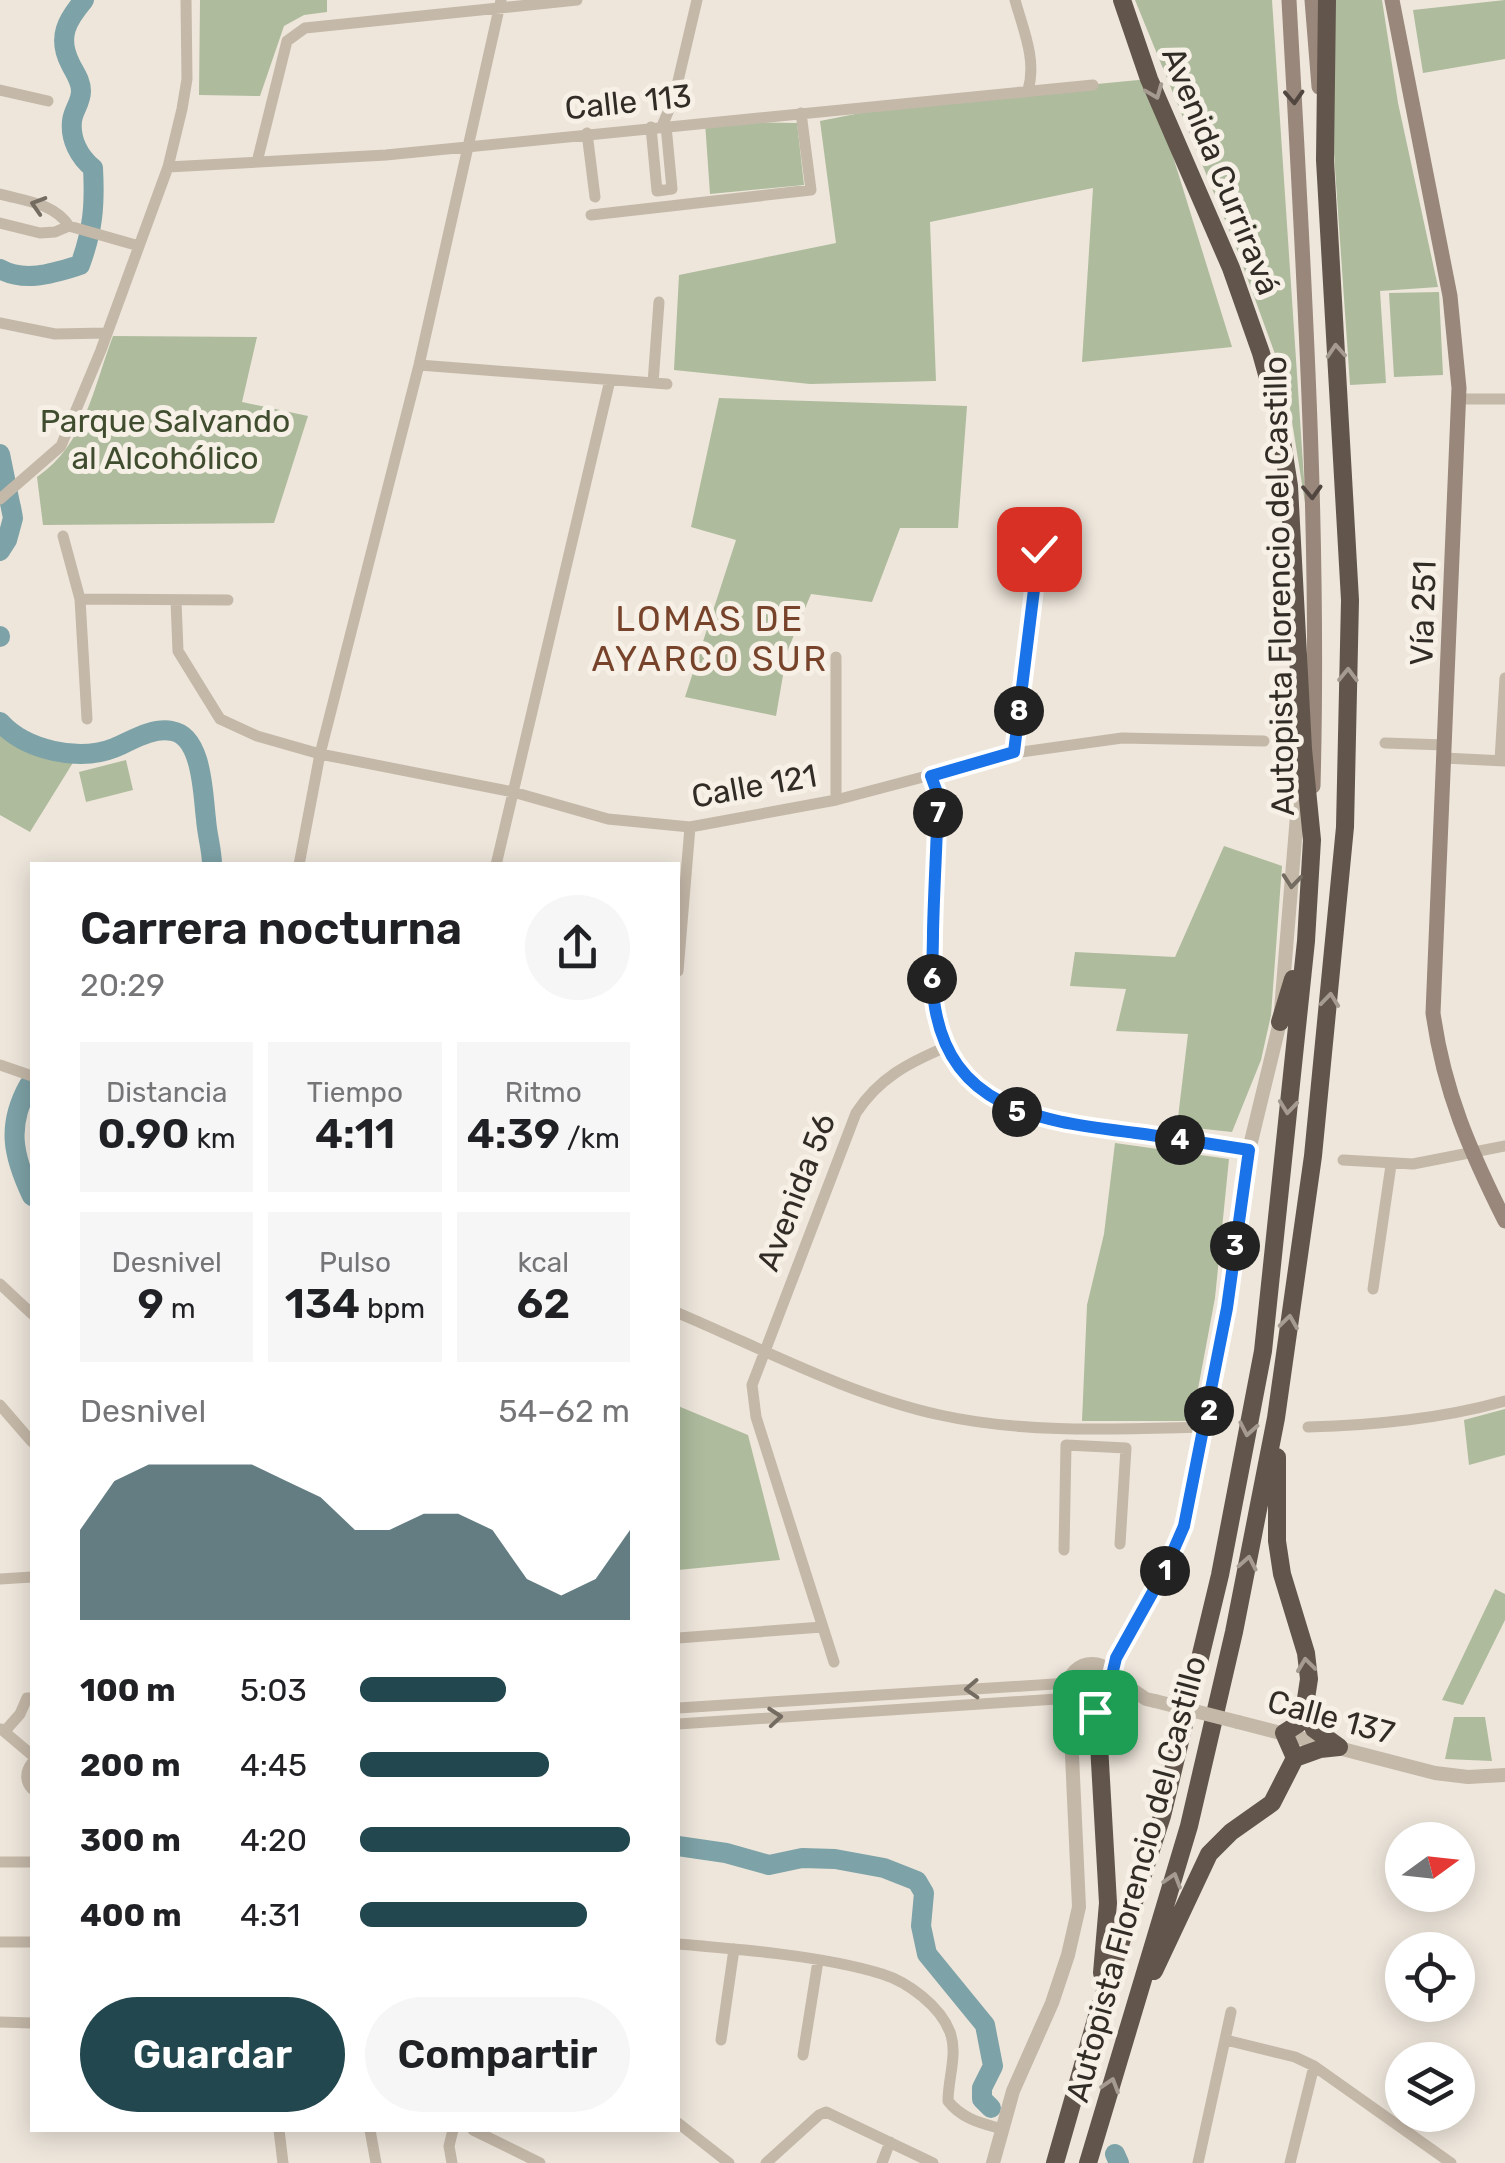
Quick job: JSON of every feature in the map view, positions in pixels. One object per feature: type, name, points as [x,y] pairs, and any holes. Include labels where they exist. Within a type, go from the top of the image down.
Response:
[{"type":"highway","name":"Avenida Curriravá","points":[[1122,0],[1156,95],[1231,268],[1262,353],[1282,432],[1289,486],[1303,749],[1312,840]]},
{"type":"highway","points":[[1325,160],[1327,0]]},
{"type":"highway","name":"Autopista Florencio del Castillo","points":[[1088,2163],[1189,1826],[1234,1632],[1276,1418],[1313,1156],[1345,827],[1350,600],[1325,160]]},
{"type":"highway","name":"Autopista Florencio del Castillo","points":[[1055,2163],[1096,2016],[1162,1816],[1234,1500],[1263,1351],[1306,940],[1312,840]]},
{"type":"highway","points":[[1280,1022],[1306,940]]},
{"type":"highway","points":[[1276,1418],[1277,1541],[1309,1679],[1298,1724],[1284,1734],[1295,1758]]},
{"type":"highway","points":[[1081,1702],[1098,1727],[1108,1903],[1109,1924],[1096,2016]]},
{"type":"highway","points":[[1305,1705],[1314,1729],[1339,1746]]},
{"type":"highway","points":[[1135,2006],[1210,1854],[1231,1832],[1272,1803],[1295,1758],[1339,1746]]},
{"type":"main road","name":"Autopista Florencio del Castillo","points":[[1289,0],[1307,332],[1316,630],[1312,840]]},
{"type":"main road","name":"Autopista Florencio del Castillo","points":[[1312,0],[1325,160]]},
{"type":"main road","name":"Vía 251","points":[[1392,0],[1450,296],[1460,399],[1433,1014],[1442,1072],[1470,1151],[1505,1221]]},
{"type":"street","points":[[0,499],[55,453],[69,432],[168,167],[187,88],[186,0]]},
{"type":"street","points":[[257,162],[287,41],[305,28],[500,4],[576,0]]},
{"type":"street","points":[[660,126],[672,190],[658,191],[660,126],[674,98],[697,0]]},
{"type":"street","points":[[1016,0],[1031,58],[1033,76],[1028,90]]},
{"type":"street","points":[[300,862],[320,754],[420,365],[500,4]]},
{"type":"street","name":"Calle 113","points":[[168,167],[386,155],[1093,85]]},
{"type":"street","points":[[0,90],[48,102]]},
{"type":"street","points":[[592,215],[812,190],[801,113]]},
{"type":"street","points":[[588,134],[595,197]]},
{"type":"street","points":[[0,194],[48,207],[74,227],[138,246]]},
{"type":"street","points":[[0,223],[40,233],[74,227]]},
{"type":"street","points":[[420,365],[660,383],[659,302]]},
{"type":"street","points":[[0,323],[54,334],[106,333]]},
{"type":"street","points":[[497,862],[610,380]]},
{"type":"street","points":[[1460,399],[1505,400]]},
{"type":"street","points":[[63,536],[80,599],[87,719]]},
{"type":"street","points":[[1014,752],[1039,549]]},
{"type":"street","points":[[80,599],[228,600]]},
{"type":"street","name":"Calle 121","points":[[176,601],[178,650],[220,719],[257,736],[320,754],[512,792],[608,819],[690,828],[836,800],[1014,752],[1122,738],[1264,741]]},
{"type":"street","points":[[836,657],[836,800]]},
{"type":"street","points":[[1385,742],[1503,760],[1505,678]]},
{"type":"street","points":[[680,1724],[1115,1697],[1111,1670],[1176,1550],[1206,1427],[1249,1150],[1280,1022],[1303,749]]},
{"type":"street","points":[[931,776],[938,795],[932,983],[946,1047],[988,1095],[1018,1113],[1061,1124],[1249,1150]]},
{"type":"street","points":[[680,947],[690,828]]},
{"type":"street","name":"Avenida 56","points":[[834,1662],[756,1417],[752,1385],[856,1113],[867,1096],[891,1074],[946,1047]]},
{"type":"street","points":[[0,1064],[30,1075]]},
{"type":"street","points":[[1343,1160],[1414,1164],[1505,1146]]},
{"type":"street","points":[[1373,1290],[1391,1165]]},
{"type":"street","points":[[0,1284],[30,1312]]},
{"type":"street","points":[[680,1314],[872,1396],[938,1415],[989,1424],[1206,1427]]},
{"type":"street","points":[[1308,1427],[1375,1425],[1458,1414],[1505,1401]]},
{"type":"street","points":[[0,1406],[30,1440]]},
{"type":"street","points":[[1064,1550],[1066,1426]]},
{"type":"street","points":[[1120,1544],[1126,1428]]},
{"type":"street","points":[[1066,1445],[1126,1448]]},
{"type":"street","points":[[3,1575],[30,1577]]},
{"type":"street","points":[[680,1638],[822,1627]]},
{"type":"street","points":[[993,2163],[1013,2092],[1065,1966],[1079,1907],[1072,1724],[1081,1702],[1082,1667],[1111,1670]]},
{"type":"street","name":"Calle 137","points":[[1111,1670],[1150,1700]]},
{"type":"street","points":[[30,1698],[20,1714],[2,1730],[28,1752],[30,1768]]},
{"type":"street","name":"Calle 137","points":[[1081,1702],[1150,1700],[1454,1776],[1505,1775]]},
{"type":"street","points":[[680,1708],[1081,1702]]},
{"type":"street","points":[[0,1862],[30,1862]]},
{"type":"street","points":[[0,1942],[30,1942]]},
{"type":"street","points":[[680,1944],[818,1962],[883,1974],[908,1986],[924,1998],[950,2033],[953,2051],[948,2100],[956,2111],[974,2121],[1002,2129]]},
{"type":"street","points":[[721,2040],[734,1949]]},
{"type":"street","points":[[803,2054],[818,1962]]},
{"type":"street","points":[[1198,2163],[1231,2012]]},
{"type":"street","points":[[0,2022],[30,2023]]},
{"type":"street","points":[[1226,2040],[1314,2066],[1451,2163]]},
{"type":"street","points":[[1290,2163],[1314,2066]]},
{"type":"street","points":[[766,2163],[819,2114],[826,2112],[933,2163]]},
{"type":"street","points":[[680,2124],[729,2163]]},
{"type":"street","points":[[279,2132],[283,2163]]},
{"type":"street","points":[[370,2132],[376,2163]]},
{"type":"street","points":[[452,2132],[449,2146],[452,2163]]},
{"type":"street","points":[[477,2132],[540,2163]]},
{"type":"street","points":[[882,2163],[890,2142]]},
{"type":"green space","points":[[200,0],[327,0],[327,12],[304,15],[284,26],[260,96],[199,95]]},
{"type":"green space","points":[[1135,0],[1272,0],[1306,509],[1286,384],[1236,247]]},
{"type":"green space","points":[[1333,0],[1382,0],[1398,103],[1438,287],[1380,291],[1386,383],[1350,385],[1332,125]]},
{"type":"green space","points":[[1505,0],[1505,59],[1423,73],[1413,10]]},
{"type":"green space","points":[[1149,79],[1232,347],[1082,362],[1093,188],[930,222],[936,381],[810,384],[674,370],[679,275],[836,243],[820,121],[921,101]]},
{"type":"green space","points":[[705,122],[797,123],[804,185],[710,194]]},
{"type":"green space","points":[[1439,292],[1443,375],[1394,377],[1389,293]]},
{"type":"green space","name":"Parque Salvando al Alcohólico","points":[[113,336],[257,337],[242,402],[308,416],[274,523],[43,525],[37,477],[53,464],[77,432]]},
{"type":"green space","points":[[719,398],[967,406],[958,528],[900,528],[872,602],[811,594],[787,652],[776,716],[685,697],[736,540],[691,527]]},
{"type":"green space","points":[[0,730],[33,754],[74,761],[30,832],[0,815]]},
{"type":"green space","points":[[126,760],[133,790],[86,802],[79,772]]},
{"type":"green space","points":[[1224,846],[1282,866],[1271,1015],[1261,1060],[1232,1132],[1177,1126],[1188,1034],[1116,1031],[1126,989],[1070,986],[1075,952],[1175,957]]},
{"type":"green space","points":[[1115,1143],[1229,1159],[1215,1298],[1192,1421],[1082,1421],[1087,1305],[1104,1234]]},
{"type":"green space","points":[[680,1407],[748,1435],[780,1560],[680,1570]]},
{"type":"green space","points":[[1505,1409],[1505,1455],[1469,1465],[1464,1420]]},
{"type":"green space","points":[[1495,1589],[1505,1594],[1505,1620],[1463,1705],[1442,1700]]},
{"type":"green space","points":[[1454,1717],[1485,1717],[1492,1761],[1445,1759]]},
{"type":"waterway","points":[[0,269],[29,276],[80,265],[92,217],[93,168],[80,153],[72,134],[81,87],[66,54],[64,37],[84,0]]},
{"type":"waterway","points":[[0,454],[13,518],[11,507]]},
{"type":"waterway","points":[[0,551],[13,518]]},
{"type":"waterway","points":[[0,722],[23,740],[69,753],[100,752],[157,731],[182,735],[196,755],[200,769],[212,862]]},
{"type":"waterway","points":[[29,1085],[17,1114],[15,1141],[30,1191]]},
{"type":"waterway","points":[[680,1846],[769,1865],[802,1858],[835,1859],[884,1868],[917,1881],[924,1893],[921,1926],[927,1954],[985,2025],[993,2066],[982,2088],[982,2099],[991,2108]]},
{"type":"waterway","points":[[1115,2154],[1119,2163]]},
{"type":"district","name":"LOMAS DE AYARCO SUR","points":[[710,639]]},
{"type":"route","points":[[1039,549],[1014,752],[931,776],[938,795],[932,983],[946,1047],[988,1095],[1018,1113],[1061,1124],[1249,1150],[1227,1308],[1184,1526],[1176,1550],[1116,1658],[1112,1675],[1115,1697],[1106,1708],[1095,1712]]}]
